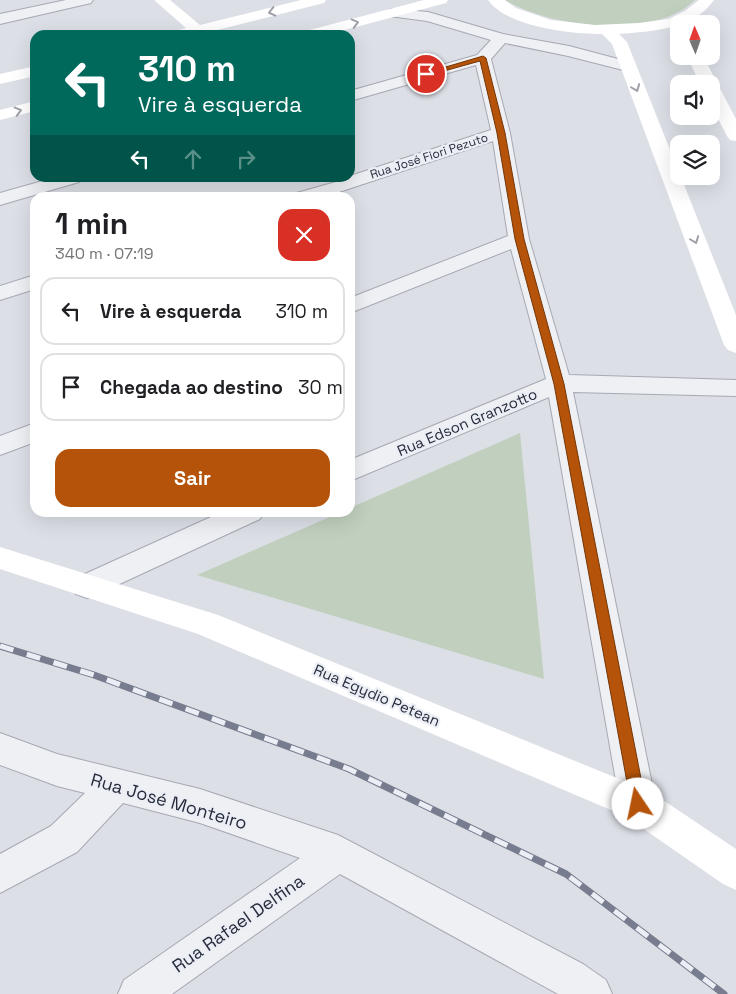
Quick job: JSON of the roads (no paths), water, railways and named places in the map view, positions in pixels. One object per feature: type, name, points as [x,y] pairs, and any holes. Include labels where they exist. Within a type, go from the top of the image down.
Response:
[{"type":"street","points":[[0,19],[86,0]]},
{"type":"street","points":[[161,0],[196,30]]},
{"type":"street","points":[[211,30],[319,0]]},
{"type":"street","points":[[328,30],[441,0]]},
{"type":"street","points":[[495,0],[502,6],[535,20],[567,27],[607,30],[670,23]]},
{"type":"street","points":[[691,15],[707,0]]},
{"type":"street","points":[[394,13],[428,17],[501,38],[569,50],[627,66]]},
{"type":"street","points":[[607,30],[619,42],[736,345]]},
{"type":"street","points":[[355,95],[483,58],[501,38]]},
{"type":"street","points":[[483,58],[501,133],[519,239],[559,384],[638,804]]},
{"type":"street","points":[[0,79],[30,71]]},
{"type":"street","points":[[720,105],[736,136]]},
{"type":"street","points":[[0,115],[30,107]]},
{"type":"street","name":"Rua José Fiori Pezuto","points":[[355,180],[501,133]]},
{"type":"street","points":[[0,199],[58,182]]},
{"type":"street","name":"Rua José Fiori Pezuto","points":[[319,192],[349,182]]},
{"type":"street","points":[[355,304],[519,239]]},
{"type":"street","points":[[0,294],[30,284]]},
{"type":"street","name":"Rua Edson Granzotto","points":[[355,469],[559,384],[736,388]]},
{"type":"street","points":[[0,446],[30,434]]},
{"type":"street","points":[[87,586],[239,517]]},
{"type":"street","name":"Rua Egydio Petean","points":[[0,558],[207,624],[638,804],[736,871]]},
{"type":"street","name":"Rua José Monteiro","points":[[0,749],[57,770],[200,806],[338,853],[569,978],[592,994]]},
{"type":"street","points":[[0,874],[64,839],[117,785]]},
{"type":"street","name":"Rua Rafael Delfina","points":[[138,994],[338,853]]},
{"type":"railway","points":[[0,646],[94,675],[349,769],[566,874],[724,994]]}]
